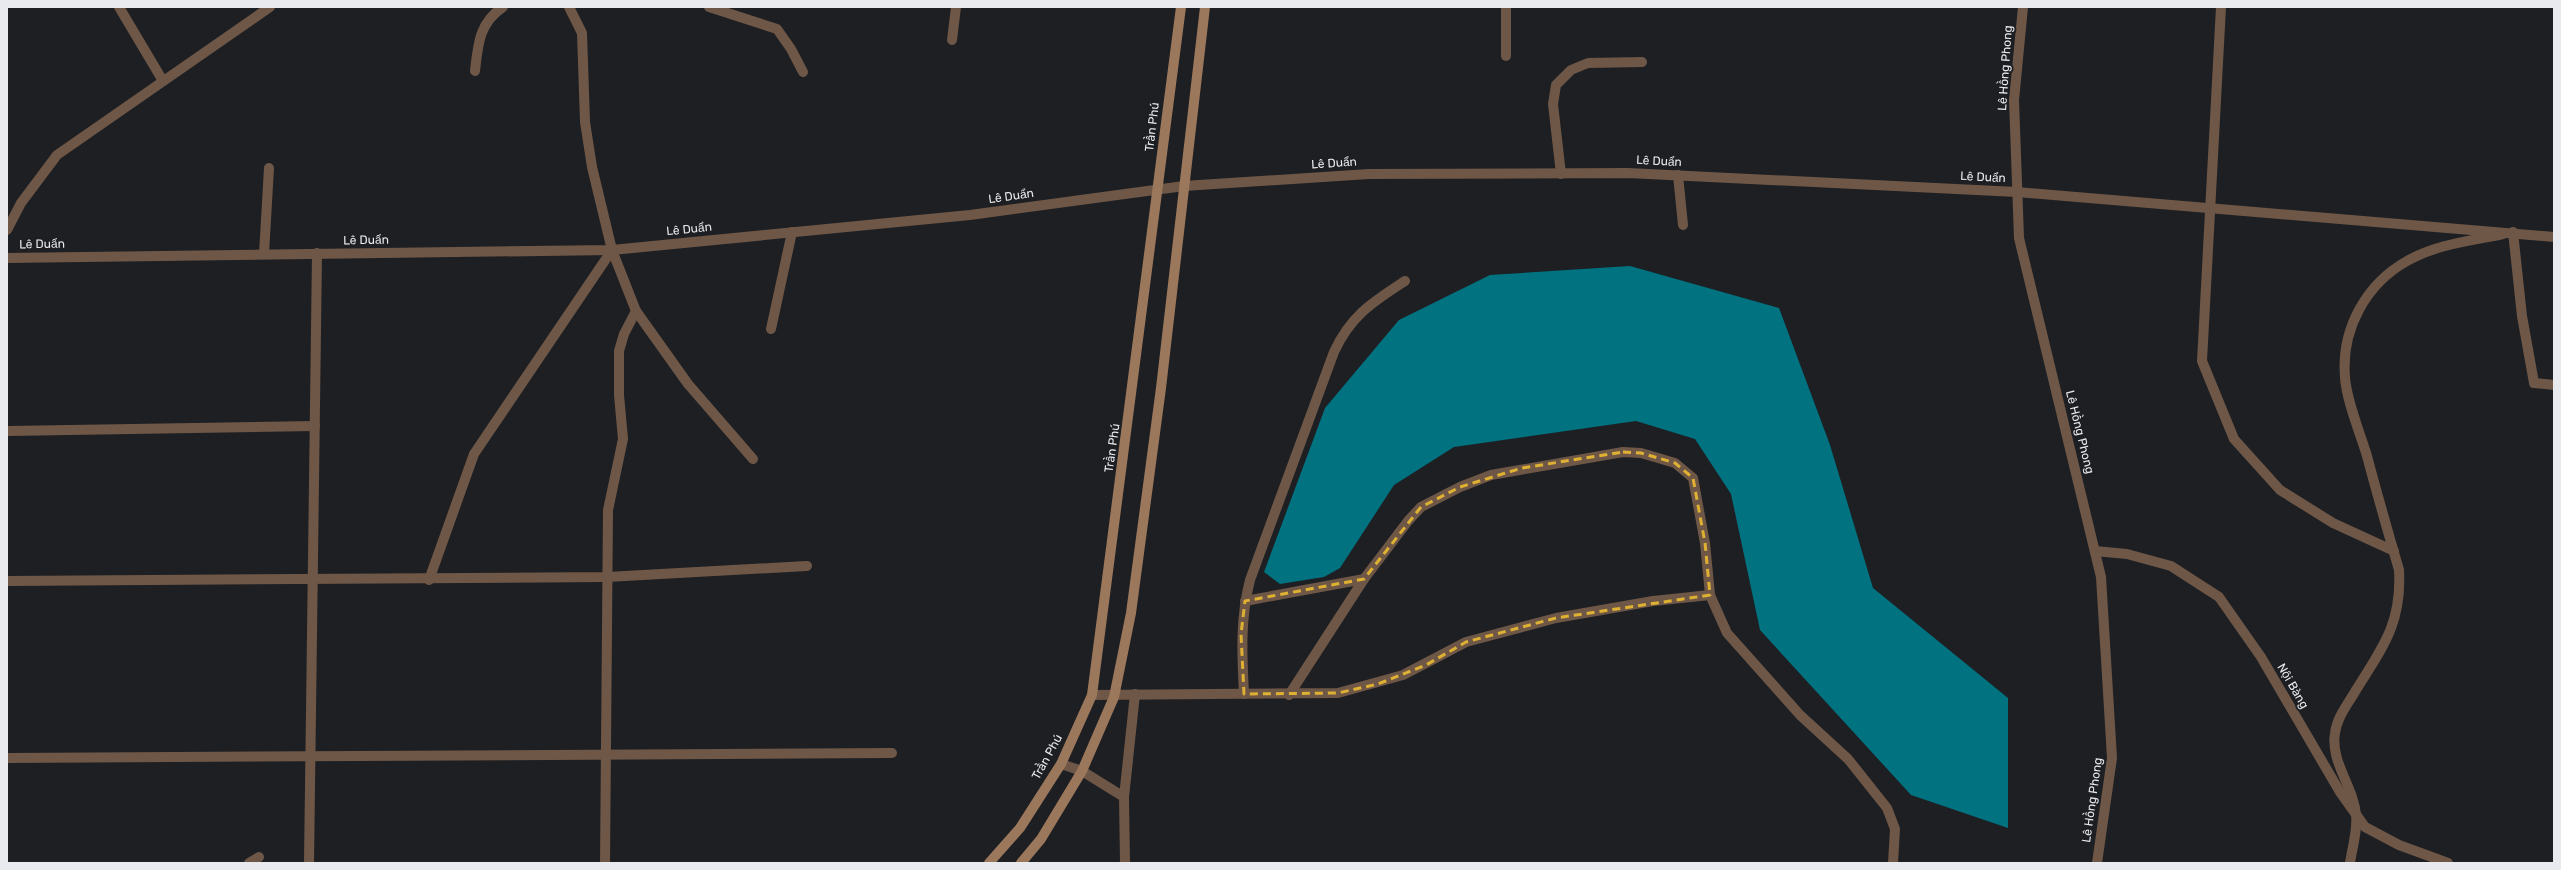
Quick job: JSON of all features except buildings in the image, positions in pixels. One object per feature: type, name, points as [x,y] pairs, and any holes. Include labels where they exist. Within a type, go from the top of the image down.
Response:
[{"type":"main road","name":"Trần Phú","points":[[989,863],[1020,828],[1061,764],[1092,695],[1181,7]]},
{"type":"main road","points":[[1021,863],[1041,839],[1082,771],[1114,697],[1131,613],[1161,388],[1205,7]]},
{"type":"street","points":[[119,7],[163,81]]},
{"type":"street","points":[[7,230],[21,203],[57,155],[270,7]]},
{"type":"street","points":[[475,71],[483,28],[494,13],[504,7]]},
{"type":"street","points":[[569,7],[582,33],[586,130],[592,167],[612,250],[636,311],[688,384],[753,460]]},
{"type":"street","points":[[709,7],[777,29],[791,49],[803,72]]},
{"type":"street","points":[[952,40],[956,7]]},
{"type":"street","points":[[1506,7],[1506,56]]},
{"type":"street","name":"Lê Hồng Phong","points":[[2023,7],[2014,100],[2019,238],[2101,577],[2112,758],[2097,863]]},
{"type":"street","points":[[2221,7],[2208,208],[2202,361],[2234,439],[2280,490],[2333,523],[2394,551]]},
{"type":"street","points":[[1561,174],[1553,104],[1556,84],[1570,70],[1588,63],[1642,62]]},
{"type":"street","points":[[264,254],[270,168]]},
{"type":"street","name":"Lê Duẩn","points":[[7,258],[612,250],[970,215],[1184,186],[1369,174],[1561,174],[1678,176],[2018,192],[2513,232],[2554,237]]},
{"type":"street","points":[[1678,176],[1683,225]]},
{"type":"street","points":[[771,329],[792,232]]},
{"type":"street","points":[[2350,863],[2356,815],[2335,752],[2334,734],[2342,713],[2386,642],[2394,624],[2400,590],[2399,570],[2345,379],[2345,351],[2354,319],[2366,297],[2383,277],[2408,260],[2440,246],[2513,232],[2522,316],[2534,383],[2554,385]]},
{"type":"street","points":[[429,580],[474,454],[612,250]]},
{"type":"street","points":[[309,863],[309,756],[313,580],[317,253]]},
{"type":"street","points":[[1244,694],[1241,634],[1245,601],[1250,580],[1340,338],[1367,306],[1405,281]]},
{"type":"street","points":[[605,863],[608,510],[623,439],[619,396],[619,351],[624,334],[636,311]]},
{"type":"street","points":[[7,431],[315,426]]},
{"type":"street","points":[[1289,695],[1364,579],[1408,521],[1422,507],[1460,487],[1492,475],[1522,468],[1623,452],[1635,452],[1675,463],[1693,478],[1705,544],[1710,595],[1727,633],[1800,715],[1848,759],[1887,808],[1895,829],[1893,863]]},
{"type":"street","name":"Nội Bàng","points":[[2095,552],[2127,554],[2170,566],[2219,597],[2261,657],[2340,792],[2365,827],[2392,841],[2448,863]]},
{"type":"street","points":[[7,582],[429,580],[607,577],[807,566]]},
{"type":"street","points":[[1245,601],[1364,579]]},
{"type":"street","points":[[1092,695],[1114,697],[1135,694],[1289,695],[1338,693],[1378,684],[1426,665],[1466,642],[1556,618],[1653,601],[1710,595]]},
{"type":"street","points":[[1125,863],[1124,797],[1135,694]]},
{"type":"street","points":[[7,758],[892,753]]},
{"type":"street","points":[[1061,764],[1082,771],[1124,797]]},
{"type":"street","points":[[249,863],[259,857]]},
{"type":"highlighted area","points":[[1623,452],[1641,453],[1675,463],[1693,478],[1705,543],[1710,595],[1556,618],[1466,642],[1426,665],[1378,684],[1338,693],[1289,695],[1244,694],[1241,634],[1245,601],[1364,579],[1421,507],[1460,487],[1522,468]]},
{"type":"water","points":[[1630,266],[1779,308],[1830,445],[1873,588],[2008,698],[2008,828],[1911,795],[1760,630],[1731,494],[1695,439],[1636,421],[1454,447],[1394,485],[1340,568],[1324,577],[1280,584],[1264,572],[1325,408],[1399,320],[1490,275]]}]
